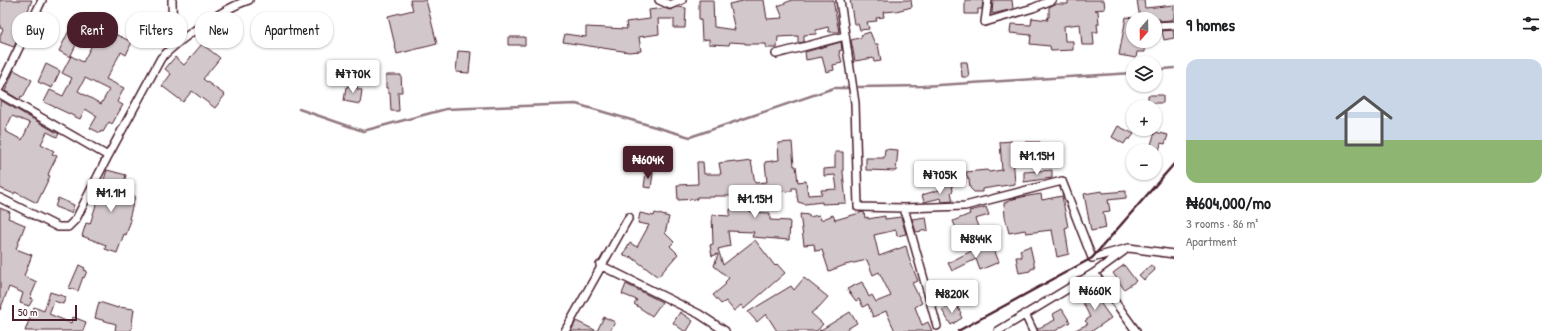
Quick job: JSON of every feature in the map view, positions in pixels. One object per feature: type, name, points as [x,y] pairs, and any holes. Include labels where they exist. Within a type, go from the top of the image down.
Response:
[{"type":"street","points":[[0,87],[42,0]]},
{"type":"street","points":[[172,0],[172,12]]},
{"type":"street","points":[[659,0],[670,5],[682,0]]},
{"type":"street","points":[[840,0],[855,104],[858,207],[904,208],[965,206],[1062,181],[1092,258],[1129,248],[1174,254]]},
{"type":"street","points":[[988,0],[985,22],[1033,8],[1052,0]]},
{"type":"street","points":[[187,37],[227,10],[247,1]]},
{"type":"street","points":[[1162,26],[1174,25]]},
{"type":"street","points":[[776,54],[845,36]]},
{"type":"street","points":[[0,198],[58,227],[68,227],[76,219],[161,58],[171,48]]},
{"type":"street","points":[[0,94],[108,156]]},
{"type":"street","points":[[904,208],[937,326]]},
{"type":"street","points":[[565,331],[600,265],[629,217]]},
{"type":"street","points":[[998,331],[1094,273],[1129,248]]},
{"type":"street","points":[[600,265],[699,314],[725,331]]},
{"type":"street","points":[[1094,273],[1136,331]]},
{"type":"street","points":[[1025,314],[1032,331]]},
{"type":"building","points":[[0,0],[32,0],[28,12],[12,12],[12,46],[0,42],[0,36],[3,29],[0,28]]},
{"type":"building","points":[[410,0],[426,0],[437,44],[397,54],[388,16],[413,10]]},
{"type":"building","points":[[699,0],[713,0],[714,27],[735,30],[729,4],[747,0],[764,0],[767,19],[783,18],[778,6],[792,0],[833,0],[839,32],[829,32],[828,27],[816,30],[816,34],[804,35],[804,42],[798,43],[798,36],[778,37],[777,48],[766,48],[766,44],[730,42],[729,45],[709,44],[709,39],[702,40],[701,20],[699,20]]},
{"type":"building","points":[[850,0],[911,0],[912,7],[896,11],[883,12],[884,17],[876,18],[877,21],[867,22],[869,29],[860,30],[858,24],[854,24]]},
{"type":"building","points":[[965,0],[983,0],[982,9],[978,9],[978,14],[965,14]]},
{"type":"building","points":[[993,0],[1012,0],[1013,9],[992,14]]},
{"type":"building","points":[[1068,0],[1104,0],[1105,9],[1095,10],[1098,11],[1099,24],[1097,24],[1098,32],[1093,32],[1094,45],[1082,45],[1080,24],[1064,26],[1065,41],[1073,41],[1073,50],[1051,51],[1050,46],[1030,44],[1031,35],[1010,33],[1011,24],[1031,25],[1032,18],[1048,20],[1049,7],[1055,4],[1068,4]]},
{"type":"building","points":[[1137,0],[1144,0],[1145,8],[1174,5],[1174,19],[1162,21],[1162,12],[1139,12]]},
{"type":"building","points":[[678,7],[686,8],[685,28],[674,28],[674,19],[658,19],[659,34],[639,37],[641,51],[629,52],[563,42],[565,34],[586,37],[586,27],[627,29],[626,22],[650,19],[649,10],[664,8],[670,10]]},
{"type":"building","points":[[1126,17],[1126,48],[1145,48],[1145,52],[1137,52],[1136,56],[1119,55]]},
{"type":"building","points":[[1173,30],[1174,38],[1164,40],[1162,31]]},
{"type":"building","points":[[870,32],[875,44],[878,44],[881,61],[874,62],[873,58],[855,61],[851,40],[862,37],[861,35]]},
{"type":"building","points":[[67,35],[67,48],[74,48],[70,57],[59,51]]},
{"type":"building","points":[[118,36],[126,39],[126,48],[129,48],[126,55],[121,52],[106,79],[124,88],[117,102],[123,105],[112,124],[109,122],[103,132],[101,131],[100,133],[90,128],[97,116],[85,109],[80,119],[44,102],[50,90],[63,96],[72,78],[62,73],[71,56],[83,62],[90,48],[118,48]],"holes":[[[85,78],[109,90],[101,104],[78,91]]]},
{"type":"building","points":[[508,37],[525,37],[525,45],[508,45]]},
{"type":"building","points":[[841,42],[842,50],[839,51],[842,63],[833,65],[834,70],[826,72],[822,57],[806,60],[805,52]]},
{"type":"building","points":[[199,48],[207,48],[220,58],[203,79],[225,95],[215,108],[192,91],[183,102],[162,86],[171,74],[165,69],[175,57],[184,65]]},
{"type":"building","points":[[458,51],[471,52],[469,73],[456,72]]},
{"type":"building","points":[[961,62],[967,62],[969,77],[962,77]]},
{"type":"building","points":[[46,64],[60,71],[52,88],[38,82]]},
{"type":"building","points":[[14,70],[32,80],[23,97],[21,96],[20,100],[5,91]]},
{"type":"building","points":[[386,75],[401,75],[402,92],[398,92],[399,111],[391,111],[390,93],[388,93],[388,88],[386,88]]},
{"type":"building","points":[[349,83],[358,84],[357,89],[362,90],[360,104],[344,101],[346,87],[348,87]]},
{"type":"building","points":[[1148,95],[1163,95],[1163,103],[1162,100],[1148,100]]},
{"type":"building","points":[[0,100],[59,134],[57,137],[47,132],[41,144],[54,151],[52,154],[57,156],[48,175],[50,176],[37,203],[15,192],[14,194],[0,188]],"holes":[[[12,116],[30,123],[22,140],[5,131]]]},
{"type":"building","points":[[1118,126],[1126,130],[1126,136],[1132,136],[1130,139],[1127,139],[1124,144],[1112,137]]},
{"type":"building","points":[[1162,134],[1168,135],[1165,144],[1151,144],[1154,136],[1162,136]]},
{"type":"building","points":[[1012,141],[1015,184],[982,189],[982,192],[974,192],[970,188],[969,179],[966,172],[987,170],[989,172],[1002,170],[1000,142]]},
{"type":"building","points":[[792,142],[794,166],[796,166],[798,182],[806,181],[808,195],[822,194],[821,190],[837,189],[835,175],[824,176],[824,169],[835,168],[835,152],[843,152],[846,203],[822,204],[822,202],[805,204],[798,202],[796,188],[792,188],[792,191],[759,193],[758,199],[750,198],[750,212],[770,213],[770,220],[790,221],[789,240],[752,237],[754,232],[728,231],[730,246],[718,249],[723,265],[755,240],[775,266],[777,264],[785,273],[744,309],[741,305],[734,311],[726,301],[721,304],[713,295],[726,284],[725,282],[729,278],[714,266],[718,254],[712,256],[710,245],[713,244],[712,215],[730,216],[730,209],[739,210],[740,196],[697,197],[697,199],[678,200],[677,185],[698,184],[697,162],[703,162],[704,174],[721,174],[719,163],[751,161],[755,183],[767,182],[765,162],[779,160],[778,143]]},
{"type":"building","points":[[1025,142],[1040,142],[1040,154],[1024,154]]},
{"type":"building","points":[[885,149],[898,150],[896,171],[866,170],[866,158],[884,158]]},
{"type":"building","points":[[1061,152],[1061,165],[1054,165],[1052,155]]},
{"type":"building","points":[[107,170],[126,175],[121,193],[135,196],[129,219],[131,220],[126,235],[124,234],[117,253],[105,249],[106,245],[82,236],[86,223],[90,224]]},
{"type":"building","points":[[1052,170],[1052,178],[1024,182],[1024,172]]},
{"type":"building","points":[[646,172],[653,173],[651,188],[644,187]]},
{"type":"building","points":[[952,185],[953,191],[951,192],[953,201],[942,202],[941,198],[924,202],[922,195],[942,189],[942,186]]},
{"type":"building","points":[[1102,191],[1103,193],[1126,191],[1126,198],[1108,200],[1110,211],[1103,212],[1106,228],[1091,231],[1084,194]]},
{"type":"building","points":[[1041,194],[1042,200],[1062,196],[1068,227],[1065,228],[1069,254],[1057,257],[1052,230],[1026,233],[1025,230],[1009,233],[1005,217],[1004,203],[1009,200]]},
{"type":"building","points":[[58,198],[74,205],[71,213],[55,207]]},
{"type":"building","points":[[986,207],[989,215],[975,219],[981,234],[962,242],[953,221],[970,214],[969,211]]},
{"type":"building","points":[[0,208],[10,212],[8,218],[25,225],[16,249],[32,255],[24,276],[37,282],[30,298],[33,299],[29,306],[20,303],[23,293],[9,287],[0,310]]},
{"type":"building","points":[[864,212],[865,218],[868,217],[868,219],[885,216],[885,219],[901,217],[906,234],[897,236],[896,230],[874,235],[879,256],[906,246],[918,281],[912,283],[922,303],[915,307],[922,325],[928,322],[932,331],[895,331],[886,311],[873,317],[868,304],[863,307],[859,299],[856,301],[847,289],[862,282],[869,297],[872,295],[876,302],[891,296],[879,272],[873,275],[867,260],[845,265],[829,271],[822,250],[815,251],[814,244],[804,245],[800,214],[809,215],[809,217],[819,215],[821,220],[833,215],[835,220]]},
{"type":"building","points":[[640,213],[654,216],[655,213],[669,217],[665,233],[674,242],[670,246],[678,254],[658,277],[630,256],[629,258],[623,255],[630,243],[637,247],[649,225],[638,223]]},
{"type":"building","points":[[926,217],[928,230],[916,232],[912,219]]},
{"type":"building","points":[[983,245],[985,250],[993,247],[999,262],[980,270],[976,259],[952,271],[948,263]]},
{"type":"building","points":[[1030,246],[1035,268],[1031,269],[1030,271],[1019,273],[1016,257],[1022,257],[1020,250]]},
{"type":"building","points":[[79,265],[87,271],[78,291],[69,288]]},
{"type":"building","points":[[1124,265],[1136,281],[1124,289],[1113,273]]},
{"type":"building","points":[[1151,265],[1155,270],[1144,280],[1139,275]]},
{"type":"building","points":[[804,278],[828,297],[811,313],[823,324],[817,331],[777,331],[766,314],[757,322],[748,312],[791,286],[794,290]]},
{"type":"building","points":[[626,284],[662,302],[652,316],[634,304],[637,300],[622,294]]},
{"type":"building","points":[[1095,284],[1106,301],[1101,304],[1111,318],[1092,331],[1073,331],[1088,324],[1085,321],[1090,317],[1082,301],[1095,296],[1089,288]]},
{"type":"building","points":[[50,292],[66,297],[63,304],[54,301],[49,314],[71,323],[73,317],[86,322],[83,331],[25,331],[34,307],[44,311]]},
{"type":"building","points":[[99,302],[118,308],[134,309],[131,331],[115,331],[116,324],[95,318]]},
{"type":"building","points":[[953,304],[955,307],[957,306],[962,318],[951,325],[942,310]]},
{"type":"building","points":[[1062,309],[1070,322],[1055,331],[1038,331],[1037,329],[1055,320],[1053,314]]},
{"type":"building","points":[[680,312],[693,321],[687,331],[684,331],[673,323]]},
{"type":"building","points":[[850,312],[857,323],[844,331],[819,331]]},
{"type":"building","points":[[604,317],[615,322],[610,331],[597,331]]},
{"type":"building","points":[[576,321],[597,331],[571,331]]},
{"type":"waterway","points":[[1162,69],[1174,68]]},
{"type":"waterway","points":[[859,87],[923,86],[1126,73]]},
{"type":"waterway","points":[[299,109],[363,131],[446,109],[576,104],[690,137],[834,88],[847,88]]},
{"type":"railway","points":[[958,331],[1092,258],[1174,164]]}]
